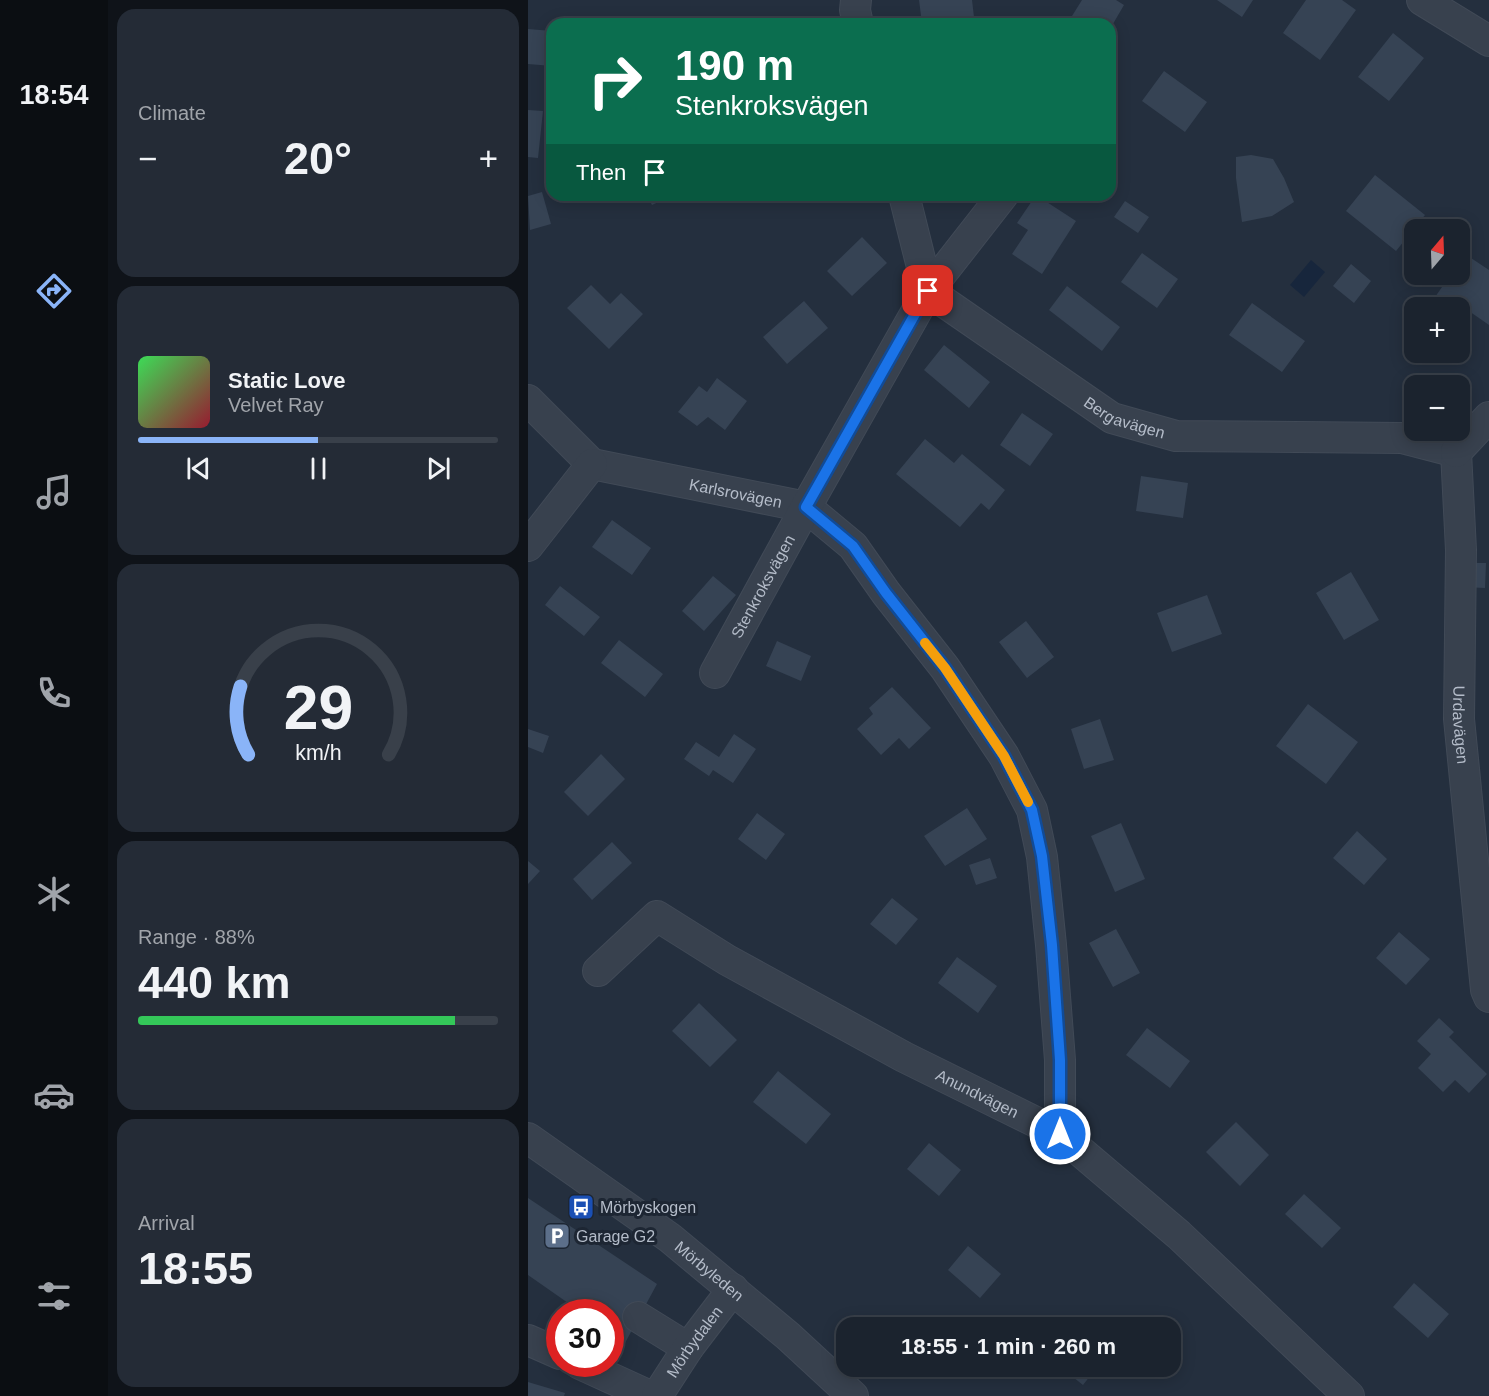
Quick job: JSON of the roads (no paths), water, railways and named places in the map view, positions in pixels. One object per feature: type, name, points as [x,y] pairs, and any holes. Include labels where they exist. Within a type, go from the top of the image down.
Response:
[{"type":"street","points":[[856,0],[857,18]]},
{"type":"street","points":[[1422,0],[1489,41]]},
{"type":"street","points":[[906,201],[928,291]]},
{"type":"street","name":"Stenkroksvägen","points":[[715,673],[928,291],[998,201]]},
{"type":"street","name":"Bergavägen","points":[[928,291],[1112,418],[1176,435],[1402,438],[1456,452]]},
{"type":"street","points":[[528,400],[592,464],[528,546]]},
{"type":"street","points":[[1456,452],[1489,417]]},
{"type":"street","name":"Urdavägen","points":[[1456,452],[1461,550],[1459,719],[1480,839],[1486,990],[1489,997]]},
{"type":"street","name":"Karlsrovägen","points":[[592,464],[806,507],[853,546],[886,593],[945,668],[1004,756],[1032,810],[1042,856],[1052,945],[1060,1060],[1060,1134]]},
{"type":"street","name":"Anundvägen","points":[[598,971],[657,916],[727,960],[894,1051],[1060,1134],[1179,1235],[1349,1396]]},
{"type":"street","name":"Mörbyleden","points":[[528,1138],[670,1238],[788,1336],[853,1396]]},
{"type":"street","name":"Mörbydalen","points":[[657,1396],[688,1348],[733,1289]]},
{"type":"street","points":[[638,1317],[688,1348]]},
{"type":"street","points":[[528,1340],[546,1348]]},
{"type":"street","points":[[608,1377],[650,1396]]},
{"type":"water","points":[[1311,260],[1325,272],[1304,297],[1290,285]]},
{"type":"place","name":"Mörbyskogen","points":[[581,1207]]},
{"type":"place","name":"Garage G2","points":[[557,1236]]}]
